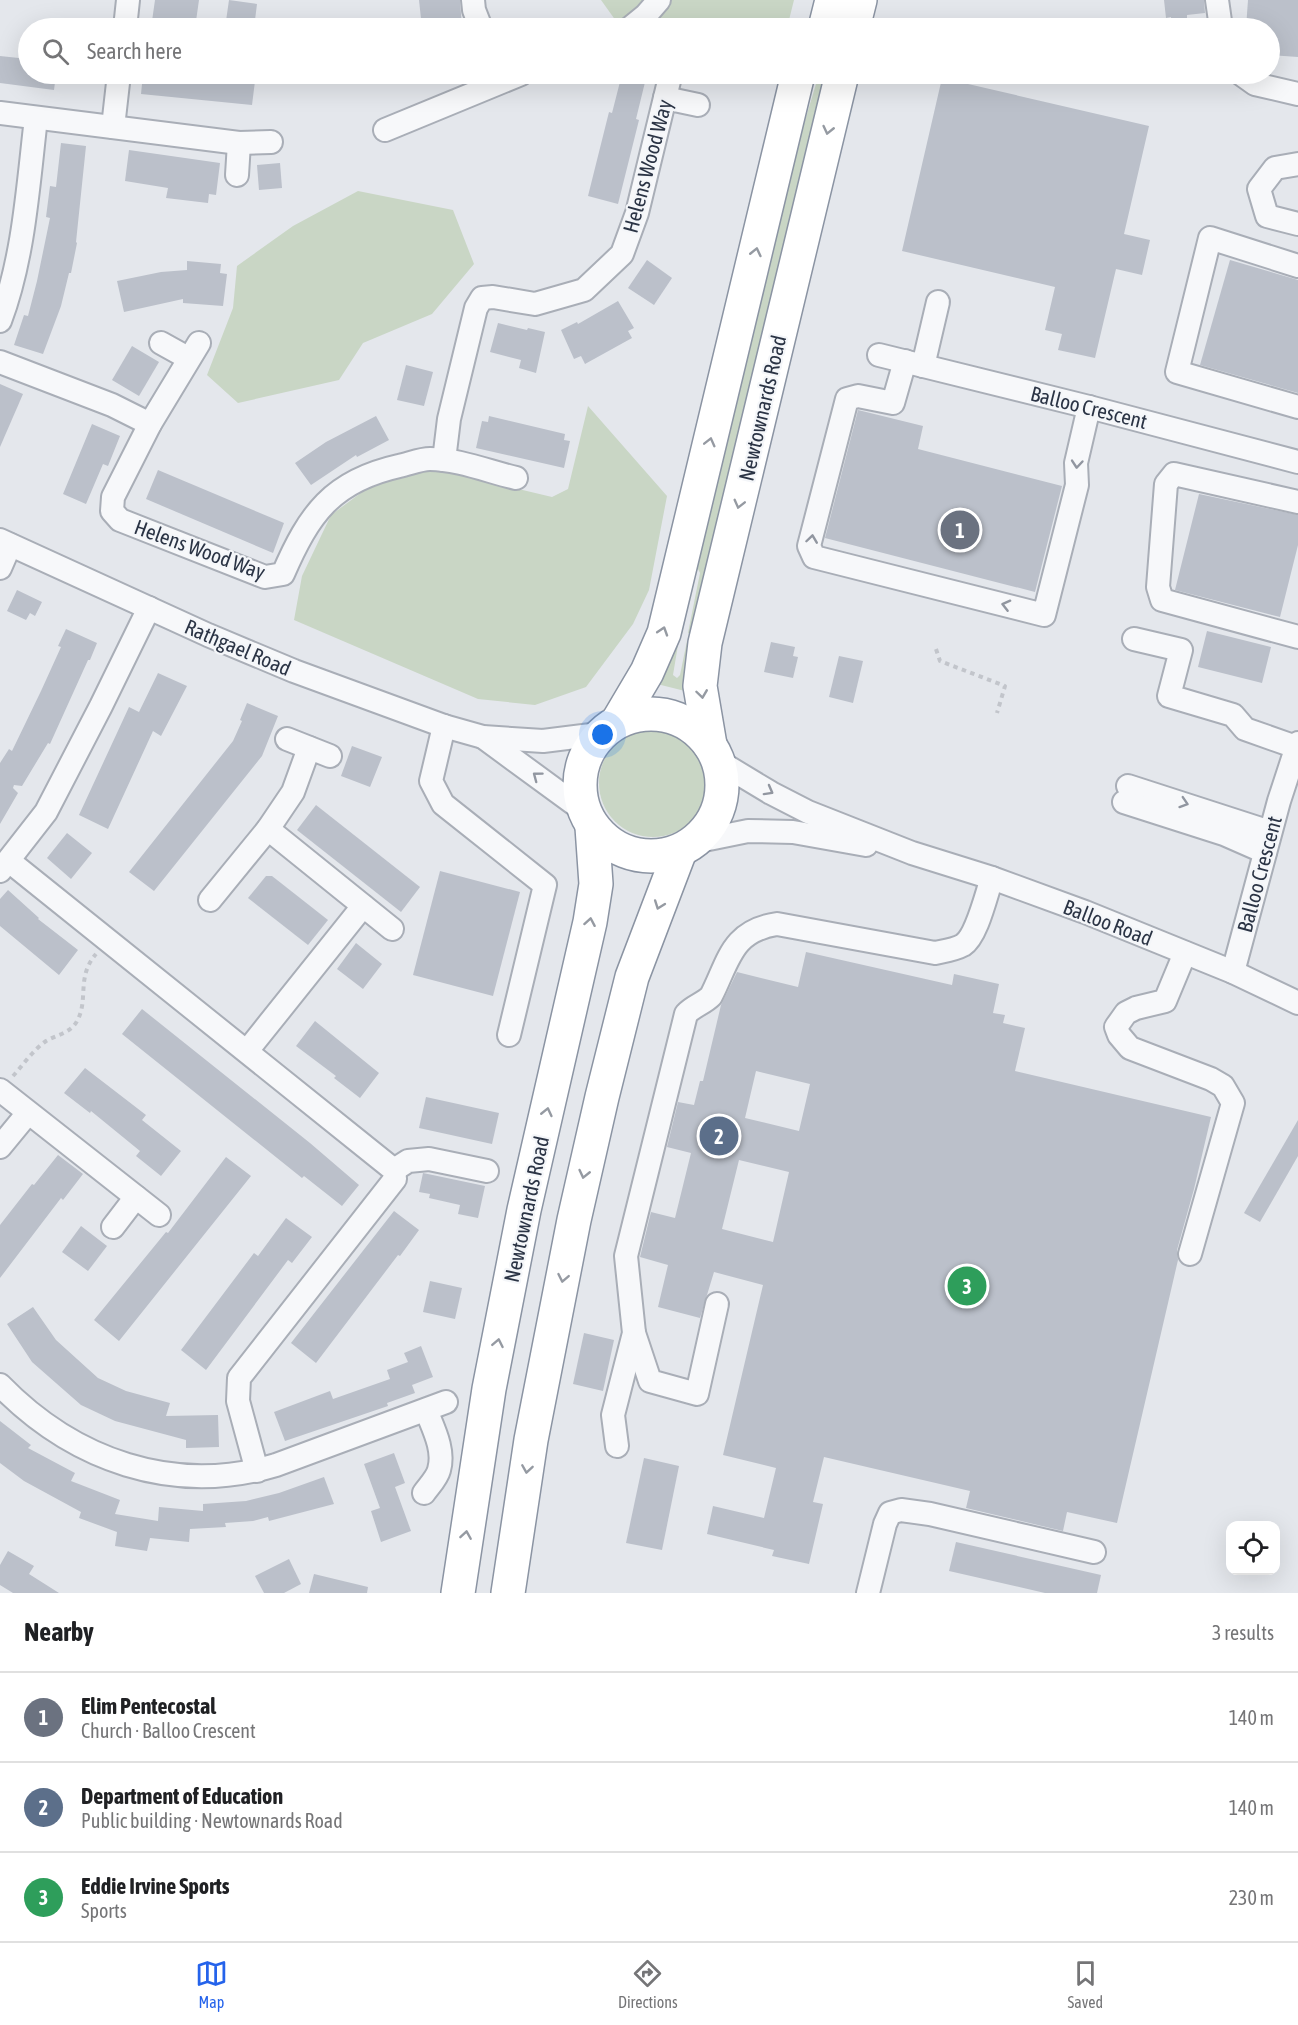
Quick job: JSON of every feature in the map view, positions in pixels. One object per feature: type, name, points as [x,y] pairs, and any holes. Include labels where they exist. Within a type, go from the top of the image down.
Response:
[{"type":"highway","points":[[810,18],[815,0]]},
{"type":"highway","points":[[828,18],[832,0]]},
{"type":"highway","points":[[856,18],[860,0]]},
{"type":"highway","name":"Newtownards Road","points":[[609,728],[647,672],[663,633],[796,84]]},
{"type":"highway","points":[[783,137],[806,84]]},
{"type":"highway","name":"Newtownards Road","points":[[714,753],[700,686],[705,643],[840,84]]},
{"type":"highway","points":[[658,713],[678,718],[696,729],[714,753],[722,779],[721,798],[716,816],[706,830],[687,846],[656,856],[632,854],[610,844],[588,819],[579,793],[579,775],[586,753],[609,728],[638,714],[658,713]]},
{"type":"highway","name":"Newtownards Road","points":[[458,1593],[489,1389],[524,1210],[590,922],[596,884],[588,819]]},
{"type":"highway","points":[[508,1593],[531,1440],[574,1220],[602,1097],[632,976],[687,846]]},
{"type":"street","points":[[126,18],[128,0]]},
{"type":"street","points":[[473,0],[477,18]]},
{"type":"street","points":[[1217,0],[1220,18]]},
{"type":"street","points":[[113,127],[118,84]]},
{"type":"street","points":[[385,130],[490,84]]},
{"type":"street","points":[[1255,84],[1298,94]]},
{"type":"street","name":"Helens Wood Way","points":[[444,460],[449,419],[476,308],[482,298],[493,297],[535,303],[584,290],[622,254],[637,213],[668,88],[698,105]]},
{"type":"street","points":[[0,113],[239,143],[271,142]]},
{"type":"street","points":[[0,321],[9,297],[24,222],[36,118]]},
{"type":"street","points":[[237,175],[239,143]]},
{"type":"street","points":[[1298,164],[1275,168],[1259,189],[1267,216],[1298,224]]},
{"type":"street","points":[[1298,266],[1210,238],[1177,372],[1298,407]]},
{"type":"street","points":[[938,302],[914,364],[893,403],[858,396],[848,399],[809,546],[814,557],[1044,615],[1077,485],[1076,463],[1089,406]]},
{"type":"street","name":"Helens Wood Way","points":[[161,343],[194,351],[150,424],[113,497],[112,512],[120,520],[265,577],[283,574],[296,544],[317,511],[342,488],[378,471],[428,459],[444,460],[516,478]]},
{"type":"street","name":"Balloo Crescent","points":[[879,355],[1089,406],[1298,462]]},
{"type":"street","points":[[0,362],[112,405],[150,424]]},
{"type":"street","points":[[1297,633],[1162,600],[1158,587],[1166,484],[1174,474],[1298,502]]},
{"type":"street","points":[[0,568],[5,543]]},
{"type":"street","name":"Rathgael Road","points":[[5,543],[294,671],[444,726],[483,737],[543,741],[609,728]]},
{"type":"street","points":[[148,608],[102,706],[46,812],[5,866],[108,939],[394,1170],[395,1179],[238,1378],[238,1401],[257,1471]]},
{"type":"street","points":[[1134,639],[1181,650],[1169,696],[1233,715],[1245,729],[1297,745]]},
{"type":"street","points":[[444,726],[431,781],[443,804],[545,885],[509,1035]]},
{"type":"street","name":"Rathgael Road","points":[[483,737],[588,819]]},
{"type":"street","points":[[287,739],[330,756]]},
{"type":"street","name":"Balloo Crescent","points":[[1233,972],[1297,745]]},
{"type":"street","points":[[210,900],[268,829],[293,792],[309,748]]},
{"type":"street","name":"Balloo Road","points":[[714,753],[771,793],[808,812],[912,853],[992,878],[1085,912],[1233,972],[1298,1003]]},
{"type":"street","points":[[1126,794],[1224,834],[1268,842]]},
{"type":"street","points":[[268,829],[392,929]]},
{"type":"street","name":"Balloo Road","points":[[687,846],[748,831],[793,832],[912,853]]},
{"type":"street","points":[[717,1304],[697,1394],[650,1381],[634,1333],[626,1256],[683,1021],[690,1010],[711,996],[730,953],[738,941],[750,931],[764,926],[777,924],[934,952],[950,950],[964,944],[972,936],[992,878]]},
{"type":"street","points":[[247,1051],[363,906]]},
{"type":"street","points":[[1185,953],[1166,1001],[1136,1008],[1126,1013],[1116,1027],[1119,1035],[1130,1048],[1211,1079],[1223,1086],[1233,1103],[1190,1254]]},
{"type":"street","points":[[0,1090],[159,1215]]},
{"type":"street","points":[[0,1147],[28,1113]]},
{"type":"street","points":[[394,1170],[408,1161],[429,1159],[487,1171]]},
{"type":"street","points":[[113,1227],[136,1197]]},
{"type":"street","points":[[617,1446],[613,1415],[634,1333]]},
{"type":"street","points":[[0,1385],[21,1406],[54,1431],[98,1456],[145,1471],[200,1476],[257,1471],[436,1406],[441,1460],[439,1472],[424,1493]]},
{"type":"street","points":[[868,1593],[885,1524],[890,1513],[901,1510],[1094,1552]]},
{"type":"path","points":[[936,649],[940,661],[1005,686],[997,713]]},
{"type":"path","points":[[0,1090],[45,1042],[73,1026],[79,1019],[85,971],[89,962],[108,939]]},
{"type":"green space","points":[[601,0],[794,0],[790,18],[614,18]]},
{"type":"green space","points":[[816,84],[827,84],[695,636],[688,633],[700,573],[698,569],[682,634],[676,633],[782,197]]},
{"type":"green space","points":[[358,191],[453,210],[474,264],[432,314],[363,343],[339,380],[238,403],[207,375],[233,308],[237,266],[293,226]]},
{"type":"green space","points":[[588,406],[667,496],[649,590],[633,624],[586,687],[535,705],[478,699],[294,620],[302,576],[331,515],[381,478],[436,469],[552,497],[568,489]]},
{"type":"green space","points":[[675,638],[679,639],[673,675],[677,678],[680,675],[687,641],[693,642],[685,691],[657,684]]},
{"type":"green space","points":[[653,729],[674,733],[691,745],[703,762],[707,783],[703,804],[691,821],[674,833],[653,837],[632,833],[615,821],[603,804],[599,783],[603,762],[615,745],[632,733]]},
{"type":"building","points":[[155,0],[199,0],[196,18],[152,18]]},
{"type":"building","points":[[229,0],[257,4],[255,18],[226,18]]},
{"type":"building","points":[[419,0],[460,0],[461,18],[421,18]]},
{"type":"building","points":[[1164,0],[1204,0],[1205,13],[1187,15],[1187,18],[1166,18]]},
{"type":"building","points":[[1248,0],[1298,0],[1298,57],[1280,56],[1280,18],[1247,18]]},
{"type":"building","points":[[0,56],[18,58],[18,84],[55,84],[54,90],[0,83]]},
{"type":"building","points":[[142,84],[255,84],[252,105],[141,94]]},
{"type":"building","points":[[619,84],[645,84],[636,119],[639,120],[618,204],[588,196],[609,112],[612,113]]},
{"type":"building","points":[[941,84],[968,84],[1149,126],[1124,234],[1150,240],[1142,275],[1116,269],[1095,358],[1058,350],[1062,334],[1045,330],[1055,287],[902,251]]},
{"type":"building","points":[[61,143],[86,146],[77,243],[71,273],[69,273],[61,306],[43,354],[14,345],[24,315],[28,316],[37,281],[50,218],[46,217],[50,186],[56,187]]},
{"type":"building","points":[[129,150],[220,163],[216,195],[209,194],[208,203],[166,198],[168,188],[125,181]]},
{"type":"building","points":[[280,163],[282,188],[259,190],[257,165]]},
{"type":"building","points":[[647,260],[672,278],[654,305],[628,288]]},
{"type":"building","points":[[1230,260],[1298,280],[1298,393],[1200,365]]},
{"type":"building","points":[[187,261],[221,264],[220,273],[227,274],[223,306],[183,303],[183,299],[124,312],[117,281],[161,272],[187,270]]},
{"type":"building","points":[[618,301],[634,328],[628,331],[632,338],[585,364],[581,356],[574,359],[561,330],[577,322],[578,324]]},
{"type":"building","points":[[498,323],[545,332],[536,373],[519,368],[521,360],[490,352]]},
{"type":"building","points":[[132,346],[159,362],[139,396],[112,380]]},
{"type":"building","points":[[406,365],[433,372],[424,406],[397,400]]},
{"type":"building","points":[[0,384],[23,394],[0,447]]},
{"type":"building","points":[[858,410],[923,426],[918,449],[1062,486],[1035,592],[825,538]]},
{"type":"building","points":[[376,416],[389,440],[357,457],[356,455],[311,485],[295,463],[326,442]]},
{"type":"building","points":[[489,416],[565,434],[564,440],[570,441],[564,468],[476,448],[482,421],[488,422]]},
{"type":"building","points":[[92,424],[120,436],[108,466],[103,464],[86,504],[63,494]]},
{"type":"building","points":[[158,470],[284,523],[273,553],[146,499]]},
{"type":"building","points":[[1199,494],[1298,515],[1298,545],[1280,617],[1175,590]]},
{"type":"building","points":[[17,590],[42,602],[35,616],[30,613],[26,620],[7,611]]},
{"type":"building","points":[[66,629],[97,643],[50,744],[48,743],[22,786],[14,785],[13,788],[18,793],[0,824],[0,763],[9,749],[12,751],[61,647],[58,646]]},
{"type":"building","points":[[1207,631],[1271,647],[1262,683],[1198,667]]},
{"type":"building","points":[[771,642],[795,647],[793,656],[798,657],[793,678],[764,672]]},
{"type":"building","points":[[839,656],[863,661],[853,703],[829,697]]},
{"type":"building","points":[[158,673],[187,686],[161,736],[153,731],[108,829],[79,815],[129,707],[139,712]]},
{"type":"building","points":[[247,703],[278,716],[262,756],[154,891],[129,872],[233,741]]},
{"type":"building","points":[[352,746],[382,757],[370,787],[341,776]]},
{"type":"building","points":[[316,805],[420,887],[401,912],[297,830]]},
{"type":"building","points":[[67,833],[92,853],[71,879],[47,858]]},
{"type":"building","points":[[440,871],[520,892],[493,996],[413,975]]},
{"type":"building","points":[[266,876],[272,876],[328,920],[308,945],[248,898]]},
{"type":"building","points":[[8,890],[38,919],[78,950],[59,975],[0,926],[0,899]]},
{"type":"building","points":[[356,943],[382,964],[363,989],[337,969]]},
{"type":"building","points":[[806,952],[952,985],[954,974],[999,984],[993,1013],[1005,1015],[1003,1023],[1025,1028],[1015,1071],[1211,1117],[1177,1250],[1178,1260],[1117,1523],[1067,1512],[1063,1531],[966,1508],[970,1491],[824,1457],[813,1502],[823,1504],[809,1564],[772,1556],[774,1550],[707,1534],[713,1506],[764,1518],[776,1468],[723,1455],[763,1285],[714,1272],[700,1318],[658,1307],[668,1265],[640,1257],[651,1212],[675,1218],[691,1153],[667,1147],[678,1102],[694,1105],[700,1081],[703,1081],[721,1005],[737,972],[798,987]],"holes":[[[756,1071],[810,1084],[799,1131],[745,1118]],[[739,1160],[789,1172],[773,1242],[722,1229]]]},
{"type":"building","points":[[142,1009],[359,1185],[342,1206],[304,1176],[302,1178],[122,1034]]},
{"type":"building","points":[[315,1021],[379,1073],[360,1098],[334,1078],[336,1076],[296,1046]]},
{"type":"building","points":[[85,1068],[146,1115],[142,1120],[181,1151],[161,1176],[136,1156],[140,1151],[91,1111],[90,1113],[64,1093]]},
{"type":"building","points":[[426,1097],[499,1113],[492,1144],[419,1128]]},
{"type":"building","points":[[1298,1120],[1298,1156],[1260,1222],[1244,1213]]},
{"type":"building","points":[[58,1155],[83,1174],[63,1200],[61,1198],[0,1278],[0,1225]]},
{"type":"building","points":[[226,1157],[251,1176],[119,1341],[94,1320],[166,1232],[168,1233]]},
{"type":"building","points":[[423,1173],[485,1186],[478,1218],[458,1214],[460,1205],[429,1198],[430,1194],[419,1192]]},
{"type":"building","points":[[394,1211],[419,1230],[316,1363],[291,1343]]},
{"type":"building","points":[[286,1218],[312,1237],[292,1263],[288,1260],[206,1370],[181,1350],[254,1253],[258,1256]]},
{"type":"building","points":[[81,1226],[107,1246],[88,1271],[62,1252]]},
{"type":"building","points":[[430,1281],[462,1288],[455,1319],[423,1312]]},
{"type":"building","points":[[33,1307],[56,1340],[98,1378],[126,1391],[170,1403],[166,1416],[218,1415],[219,1447],[186,1448],[186,1440],[115,1421],[81,1405],[32,1362],[7,1324]]},
{"type":"building","points":[[584,1333],[614,1340],[603,1391],[573,1384]]},
{"type":"building","points":[[421,1346],[433,1377],[412,1385],[415,1393],[387,1403],[388,1406],[285,1441],[274,1412],[330,1391],[333,1399],[390,1379],[387,1370],[408,1362],[404,1353]]},
{"type":"building","points":[[0,1421],[31,1445],[28,1448],[75,1473],[71,1481],[120,1500],[115,1514],[158,1521],[159,1507],[203,1511],[203,1504],[246,1501],[279,1493],[324,1477],[334,1504],[269,1521],[268,1517],[253,1521],[225,1523],[226,1527],[190,1529],[189,1542],[150,1538],[147,1551],[115,1546],[117,1532],[79,1518],[81,1512],[24,1481],[0,1463]]},
{"type":"building","points":[[394,1453],[405,1483],[395,1487],[411,1531],[381,1542],[371,1511],[380,1508],[364,1464]]},
{"type":"building","points":[[644,1458],[679,1466],[662,1550],[626,1543]]},
{"type":"building","points":[[956,1542],[1101,1575],[1097,1593],[1045,1593],[949,1571]]},
{"type":"building","points":[[8,1551],[34,1566],[29,1574],[59,1593],[13,1593],[0,1585],[0,1565]]},
{"type":"building","points":[[289,1559],[301,1584],[284,1593],[264,1593],[255,1576]]},
{"type":"building","points":[[314,1574],[368,1587],[367,1593],[309,1593]]},
{"type":"place","name":"Elim Pentecostal","points":[[960,530]]},
{"type":"place","name":"Department of Education","points":[[719,1136]]},
{"type":"place","name":"Eddie Irvine Sports","points":[[967,1286]]}]
